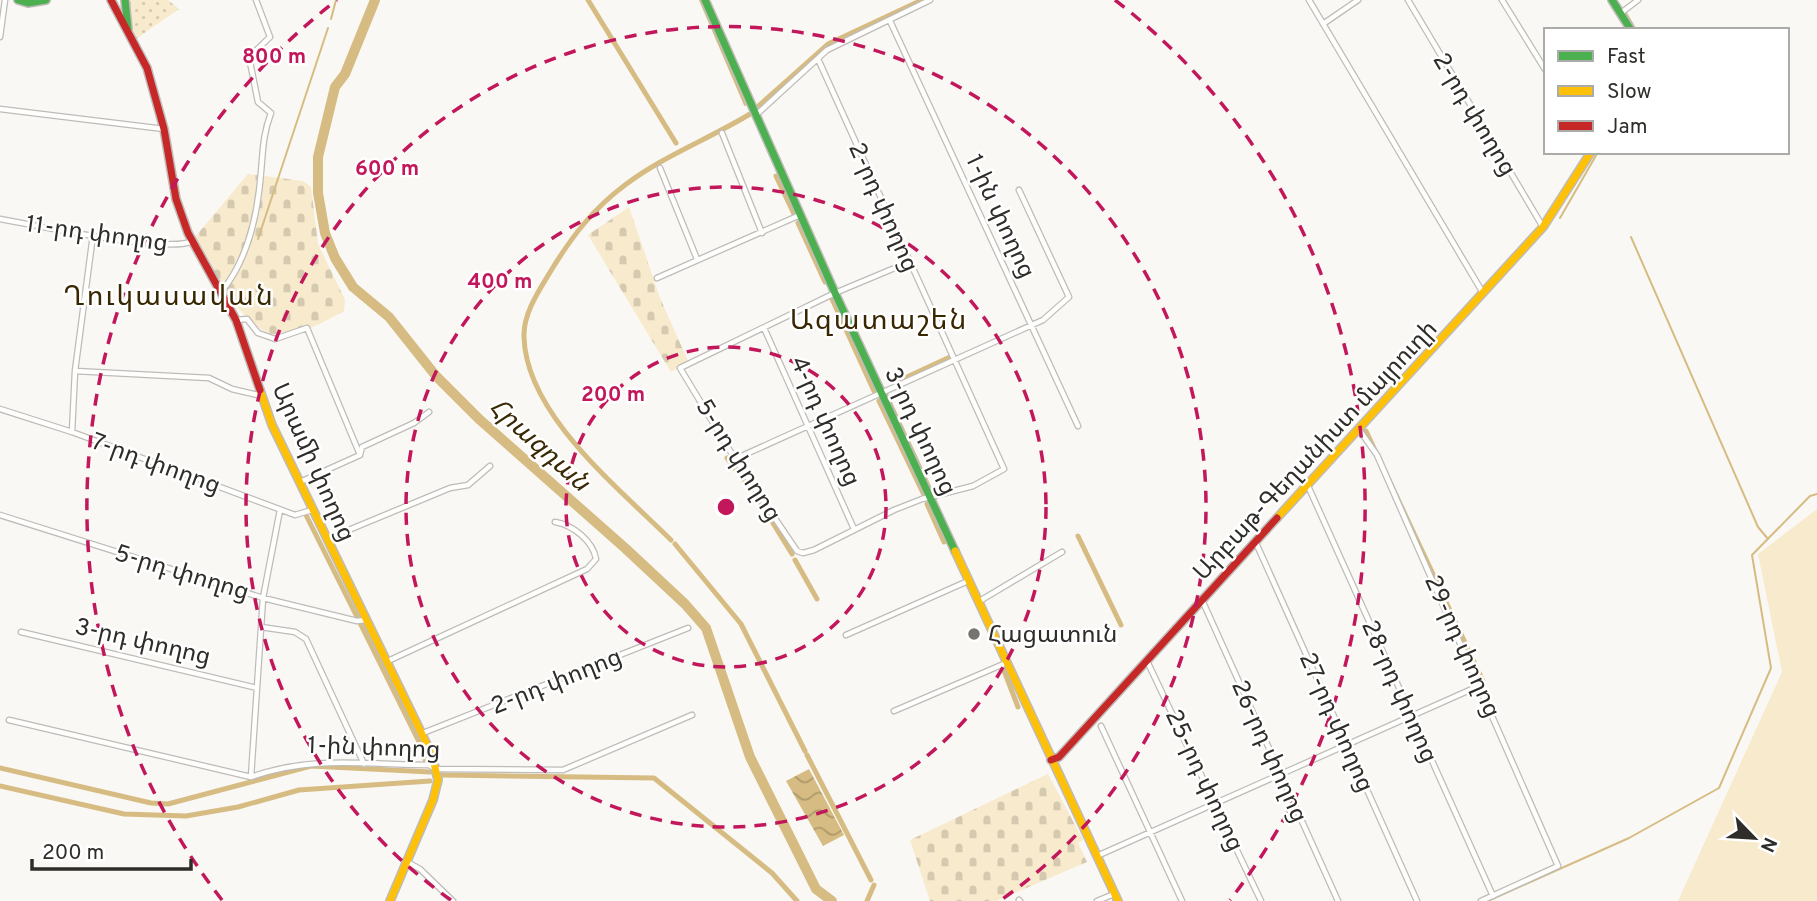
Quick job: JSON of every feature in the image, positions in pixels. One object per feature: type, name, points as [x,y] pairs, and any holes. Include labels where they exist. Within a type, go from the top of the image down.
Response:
[{"type":"main road","points":[[18,0],[29,3],[46,0]]},
{"type":"main road","name":"Արամի փողոց","points":[[110,0],[118,20],[128,29]]},
{"type":"main road","name":"Արամի փողոց","points":[[124,0],[128,29],[147,68],[164,129],[176,199],[193,241],[236,320],[272,425],[424,733],[436,769],[438,785],[390,901]]},
{"type":"main road","name":"3-րդ փողոց","points":[[705,0],[753,113],[1053,764]]},
{"type":"main road","points":[[1612,0],[1630,28]]},
{"type":"main road","name":"Արբաթ-Գեղանիստ մայրուղի","points":[[1053,764],[1360,431],[1543,227],[1590,154]]},
{"type":"main road","points":[[1053,764],[1116,897]]},
{"type":"street","points":[[0,37],[5,0]]},
{"type":"street","points":[[222,290],[234,276],[256,213],[263,135],[271,113],[258,102],[249,57],[270,37],[256,0]]},
{"type":"street","points":[[753,113],[827,50],[930,0]]},
{"type":"street","points":[[1309,0],[1483,294]]},
{"type":"street","points":[[1323,24],[1357,0]]},
{"type":"street","name":"2-րդ փողոց","points":[[1408,0],[1543,227]]},
{"type":"street","points":[[1502,0],[1544,68]]},
{"type":"street","points":[[1621,13],[1638,0]]},
{"type":"street","name":"1-ին փողոց","points":[[890,21],[1078,426]]},
{"type":"street","name":"2-րդ փողոց","points":[[818,59],[1004,469],[973,486],[930,499]]},
{"type":"street","points":[[0,109],[164,129]]},
{"type":"street","points":[[722,133],[762,233]]},
{"type":"street","points":[[660,168],[698,259]]},
{"type":"street","points":[[735,459],[1030,326],[1056,310],[1069,297],[1019,190]]},
{"type":"street","points":[[657,278],[800,215]]},
{"type":"street","name":"11-րդ փողոց","points":[[0,219],[93,235],[184,245],[193,241]]},
{"type":"street","points":[[72,432],[75,371],[93,235]]},
{"type":"street","points":[[764,328],[835,292],[909,262]]},
{"type":"street","points":[[236,320],[247,319],[258,333],[275,339],[307,328],[360,455]]},
{"type":"street","name":"5-րդ փողոց","points":[[764,328],[680,368],[735,459],[797,551],[803,553],[814,550],[854,529]]},
{"type":"street","name":"4-րդ փողոց","points":[[764,328],[854,529]]},
{"type":"street","points":[[75,371],[209,378],[262,396]]},
{"type":"street","name":"7-րդ փողոց","points":[[0,409],[72,432],[295,515],[312,510]]},
{"type":"street","points":[[360,455],[362,447],[414,423],[429,412]]},
{"type":"street","name":"29-րդ փողոց","points":[[1360,431],[1377,455],[1558,866],[1493,896]]},
{"type":"street","points":[[299,483],[360,455]]},
{"type":"street","points":[[327,540],[450,488],[468,485],[490,466]]},
{"type":"street","name":"28-րդ փողոց","points":[[1308,486],[1493,896]]},
{"type":"street","points":[[854,529],[922,499],[930,499]]},
{"type":"street","points":[[251,776],[263,598],[280,510]]},
{"type":"street","name":"5-րդ փողոց","points":[[0,515],[263,598],[357,621],[366,620]]},
{"type":"street","points":[[388,661],[587,569],[596,559],[594,551],[572,528],[555,522]]},
{"type":"street","name":"27-րդ փողոց","points":[[1256,543],[1417,901]]},
{"type":"street","points":[[977,602],[1062,552]]},
{"type":"street","points":[[846,635],[968,581]]},
{"type":"street","name":"26-րդ փողոց","points":[[1202,600],[1338,901]]},
{"type":"street","points":[[261,627],[295,632],[306,639],[364,764]]},
{"type":"street","name":"2-րդ փողոց","points":[[424,733],[688,628]]},
{"type":"street","name":"3-րդ փողոց","points":[[22,632],[257,688]]},
{"type":"street","name":"25-րդ փողոց","points":[[1147,661],[1261,901]]},
{"type":"street","points":[[894,711],[1006,663]]},
{"type":"street","points":[[1097,856],[1480,685]]},
{"type":"street","name":"1-ին փողոց","points":[[9,720],[251,776],[300,763],[429,765],[436,769],[563,770],[692,715]]},
{"type":"street","points":[[1101,726],[1182,901]]},
{"type":"street","points":[[407,862],[420,869],[453,901]]},
{"type":"street","points":[[1481,901],[1493,896]]},
{"type":"street","points":[[1097,901],[1116,897]]},
{"type":"green space","points":[[130,0],[168,0],[179,9],[136,39],[130,25]]},
{"type":"green space","points":[[248,174],[303,181],[311,187],[318,244],[345,300],[344,311],[303,331],[277,335],[264,331],[251,322],[229,295],[195,237]]},
{"type":"green space","points":[[629,207],[660,298],[688,361],[671,372],[588,235]]},
{"type":"green space","points":[[1817,509],[1817,901],[1678,901],[1782,672],[1758,554]]},
{"type":"green space","points":[[1048,774],[1083,840],[1078,843],[1087,862],[996,901],[930,901],[910,840]]},
{"type":"water","points":[[809,769],[844,835],[823,846],[786,781]]},
{"type":"waterway","points":[[331,19],[336,0]]},
{"type":"waterway","name":"Հրազդան","points":[[375,0],[345,74],[335,87],[318,157],[318,193],[325,233],[335,258],[353,287],[389,317],[436,376],[479,419],[625,548],[685,604],[706,628],[750,757],[816,889],[832,901]]},
{"type":"waterway","points":[[588,0],[676,143]]},
{"type":"waterway","points":[[700,0],[745,105]]},
{"type":"waterway","points":[[755,109],[828,44],[922,0]]},
{"type":"waterway","points":[[1626,13],[1635,28]]},
{"type":"waterway","points":[[258,239],[328,28]]},
{"type":"waterway","points":[[671,540],[579,449],[558,422],[541,394],[529,366],[524,328],[533,302],[552,269],[576,234],[603,203],[655,165],[750,114]]},
{"type":"waterway","points":[[1560,218],[1597,154]]},
{"type":"waterway","points":[[776,176],[794,214]]},
{"type":"waterway","points":[[798,223],[825,282]]},
{"type":"waterway","points":[[1631,237],[1758,527],[1768,539]]},
{"type":"waterway","points":[[832,299],[874,391]]},
{"type":"waterway","points":[[894,383],[950,357]]},
{"type":"waterway","points":[[886,395],[932,494]]},
{"type":"waterway","points":[[879,401],[924,495]]},
{"type":"waterway","points":[[1366,431],[1483,681]]},
{"type":"waterway","points":[[727,458],[749,487]]},
{"type":"waterway","points":[[755,494],[792,554]]},
{"type":"waterway","points":[[1488,901],[1629,838],[1719,788],[1771,668],[1752,555],[1810,496],[1817,494]]},
{"type":"waterway","points":[[927,504],[944,542]]},
{"type":"waterway","points":[[306,515],[357,617]]},
{"type":"waterway","points":[[1078,536],[1121,625]]},
{"type":"waterway","points":[[675,544],[741,624],[805,751]]},
{"type":"waterway","points":[[795,560],[817,599]]},
{"type":"waterway","points":[[360,623],[423,750],[426,764]]},
{"type":"waterway","points":[[1003,668],[1018,707]]},
{"type":"waterway","points":[[807,755],[871,880]]},
{"type":"waterway","points":[[0,768],[151,803],[168,804],[311,766],[430,772]]},
{"type":"waterway","points":[[442,775],[654,778],[772,873],[797,901]]},
{"type":"waterway","points":[[0,786],[124,814],[186,816],[238,807],[299,790],[430,781]]},
{"type":"waterway","points":[[867,901],[874,885]]},
{"type":"traffic: fast","points":[[18,0],[28,3],[46,0]]},
{"type":"traffic: fast","points":[[125,0],[128,29]]},
{"type":"traffic: fast","points":[[705,0],[835,293],[955,551]]},
{"type":"traffic: fast","points":[[1612,0],[1630,28]]},
{"type":"traffic: slow","points":[[1277,518],[1543,227],[1590,154]]},
{"type":"traffic: slow","points":[[260,390],[272,425],[432,755],[438,780],[433,800],[390,901]]},
{"type":"traffic: slow","points":[[955,551],[1118,901]]},
{"type":"traffic: jam","points":[[111,0],[147,68],[164,129],[176,199],[188,233],[236,320],[260,390]]},
{"type":"traffic: jam","points":[[1051,760],[1059,757],[1277,518]]},
{"type":"place","name":"Հացատուն","points":[[974,634]]},
{"type":"district","name":"Ղուկասավան","points":[[169,295]]},
{"type":"district","name":"Ազատաշեն","points":[[879,319]]}]
